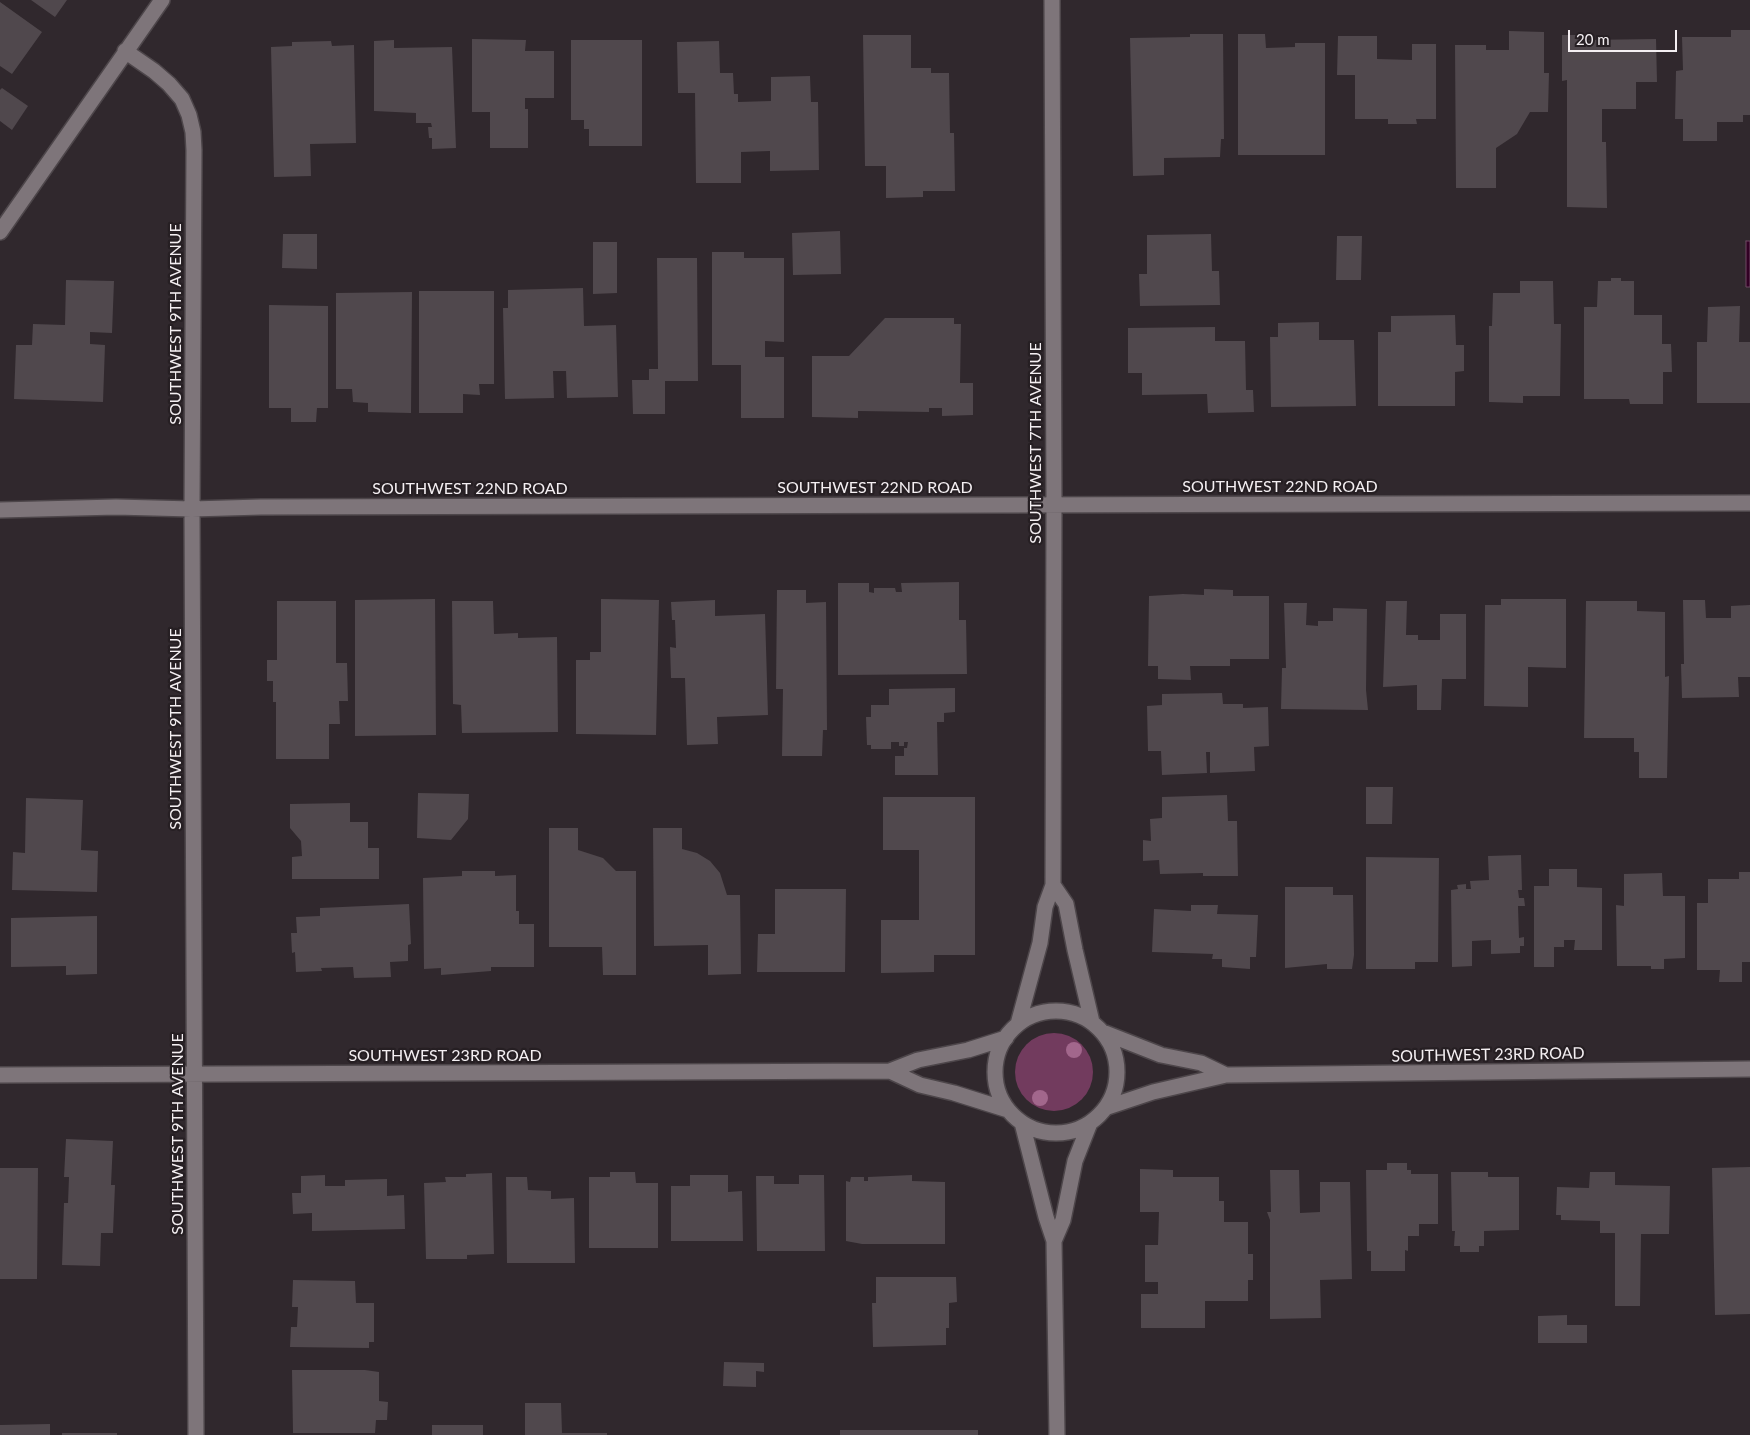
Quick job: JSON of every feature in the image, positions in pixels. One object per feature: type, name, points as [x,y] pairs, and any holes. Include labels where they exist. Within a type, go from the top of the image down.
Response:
[{"type":"street","points":[[0,232],[162,0]]},
{"type":"street","name":"SOUTHWEST 7TH AVENUE","points":[[1018,1024],[1040,942],[1045,907],[1053,885],[1052,0]]},
{"type":"street","name":"SOUTHWEST 9TH AVENUE","points":[[125,51],[170,84],[182,99],[189,115],[193,132],[192,509],[196,1435]]},
{"type":"street","name":"SOUTHWEST 22ND ROAD","points":[[0,510],[116,507],[192,509],[261,507],[1750,503]]},
{"type":"street","points":[[1053,885],[1066,904],[1076,959],[1092,1022]]},
{"type":"street","points":[[1055,1010],[1075,1013],[1092,1022],[1104,1033],[1114,1051],[1118,1070],[1115,1091],[1105,1108],[1090,1123],[1073,1130],[1056,1133],[1038,1130],[1022,1123],[1008,1110],[1000,1097],[996,1082],[995,1067],[998,1051],[1006,1038],[1018,1024],[1036,1014],[1055,1010]]},
{"type":"street","name":"SOUTHWEST 23RD ROAD","points":[[1104,1033],[1161,1055],[1201,1063],[1226,1075]]},
{"type":"street","name":"SOUTHWEST 23RD ROAD","points":[[0,1075],[890,1071],[918,1060],[968,1050],[1006,1038]]},
{"type":"street","name":"SOUTHWEST 23RD ROAD","points":[[1105,1108],[1153,1092],[1226,1075],[1750,1069]]},
{"type":"street","name":"SOUTHWEST 23RD ROAD","points":[[890,1071],[920,1085],[954,1093],[1008,1110]]},
{"type":"street","points":[[1022,1123],[1054,1241],[1057,1435]]},
{"type":"street","points":[[1054,1241],[1063,1220],[1075,1161],[1090,1123]]},
{"type":"shaded area","points":[[1746,241],[1750,241],[1750,287],[1746,287]]},
{"type":"shaded area","points":[[1046,1033],[1062,1033],[1076,1039],[1087,1050],[1093,1064],[1093,1080],[1087,1094],[1076,1105],[1062,1111],[1046,1111],[1032,1105],[1021,1094],[1015,1080],[1015,1064],[1021,1050],[1032,1039]]},
{"type":"building","points":[[31,0],[67,0],[55,17]]},
{"type":"building","points":[[0,2],[42,32],[12,74],[0,66]]},
{"type":"building","points":[[1731,30],[1750,30],[1750,115],[1743,115],[1743,122],[1717,122],[1717,141],[1683,141],[1683,119],[1675,119],[1676,71],[1683,70],[1682,37],[1731,37]]},
{"type":"building","points":[[1509,31],[1544,32],[1544,73],[1549,73],[1548,112],[1530,112],[1517,134],[1496,148],[1496,188],[1456,188],[1455,45],[1486,45],[1486,50],[1509,50]]},
{"type":"building","points":[[1190,34],[1223,34],[1224,139],[1221,139],[1220,157],[1164,158],[1164,175],[1133,176],[1130,38],[1190,37]]},
{"type":"building","points":[[1238,34],[1265,34],[1266,48],[1295,47],[1295,43],[1325,43],[1325,155],[1238,155]]},
{"type":"building","points":[[863,35],[911,35],[911,68],[931,68],[931,73],[949,73],[950,133],[954,133],[955,191],[923,191],[923,197],[886,198],[886,166],[865,166]]},
{"type":"building","points":[[1562,35],[1586,35],[1586,40],[1656,39],[1657,82],[1636,82],[1636,109],[1602,109],[1602,142],[1606,142],[1607,208],[1567,207],[1567,80],[1562,81]]},
{"type":"building","points":[[1338,36],[1377,36],[1377,59],[1412,60],[1412,44],[1436,44],[1436,119],[1416,119],[1417,124],[1388,124],[1388,119],[1355,119],[1355,75],[1337,75]]},
{"type":"building","points":[[472,39],[526,40],[525,51],[554,51],[554,98],[525,98],[525,109],[528,109],[528,148],[490,148],[490,112],[472,112]]},
{"type":"building","points":[[394,40],[394,48],[452,47],[456,148],[432,149],[432,138],[429,138],[428,127],[432,127],[431,123],[416,123],[416,113],[374,111],[374,41]]},
{"type":"building","points":[[571,40],[642,40],[642,146],[589,146],[589,129],[584,129],[584,120],[571,120]]},
{"type":"building","points":[[331,41],[332,46],[354,45],[356,143],[310,144],[311,176],[274,177],[271,47],[292,46],[292,42]]},
{"type":"building","points":[[719,41],[720,73],[733,73],[734,94],[738,94],[738,102],[771,101],[771,77],[810,76],[811,102],[818,102],[819,170],[770,171],[770,151],[741,152],[741,183],[696,183],[695,93],[678,93],[677,42]]},
{"type":"building","points":[[2,88],[28,106],[12,130],[0,121],[0,90]]},
{"type":"building","points":[[840,231],[841,274],[793,275],[792,233]]},
{"type":"building","points":[[283,234],[317,234],[317,269],[282,268]]},
{"type":"building","points":[[1211,234],[1212,271],[1219,271],[1220,305],[1140,306],[1139,274],[1147,274],[1147,235]]},
{"type":"building","points":[[1337,236],[1362,236],[1361,280],[1336,280]]},
{"type":"building","points":[[593,242],[617,242],[617,293],[593,294]]},
{"type":"building","points":[[712,252],[744,252],[744,258],[784,258],[784,342],[765,341],[765,357],[784,357],[784,418],[741,418],[741,365],[712,365]]},
{"type":"building","points":[[657,258],[697,258],[698,381],[665,381],[665,414],[633,414],[632,380],[649,380],[649,369],[658,369]]},
{"type":"building","points":[[1611,278],[1621,278],[1621,281],[1634,281],[1634,315],[1662,315],[1662,344],[1671,344],[1672,372],[1663,372],[1663,404],[1630,404],[1629,399],[1584,399],[1584,307],[1597,307],[1598,281],[1611,281]]},
{"type":"building","points":[[66,280],[114,281],[112,333],[90,332],[90,344],[105,345],[103,402],[14,399],[16,345],[32,345],[33,324],[65,325]]},
{"type":"building","points":[[1520,281],[1553,281],[1554,324],[1561,324],[1560,396],[1523,396],[1523,403],[1489,402],[1489,326],[1492,326],[1493,293],[1520,293]]},
{"type":"building","points":[[583,288],[584,326],[616,325],[618,397],[567,398],[566,371],[553,371],[554,398],[505,399],[503,308],[508,308],[508,290]]},
{"type":"building","points":[[419,291],[494,291],[494,384],[479,384],[480,395],[463,394],[463,413],[419,413]]},
{"type":"building","points":[[412,292],[411,413],[368,412],[368,403],[353,402],[352,389],[336,389],[336,293]]},
{"type":"building","points":[[269,305],[328,306],[328,408],[317,408],[316,422],[291,422],[291,408],[269,408]]},
{"type":"building","points":[[1740,306],[1739,342],[1750,342],[1750,403],[1697,403],[1697,342],[1707,342],[1708,307]]},
{"type":"building","points":[[1455,315],[1456,345],[1464,345],[1464,371],[1455,372],[1455,406],[1378,406],[1378,332],[1391,332],[1391,316]]},
{"type":"building","points":[[885,318],[954,318],[954,324],[961,324],[960,383],[973,383],[973,415],[942,416],[942,408],[929,408],[929,412],[858,411],[858,418],[812,417],[812,356],[849,356]]},
{"type":"building","points":[[1319,322],[1319,340],[1354,340],[1356,406],[1271,407],[1270,337],[1278,337],[1278,323]]},
{"type":"building","points":[[1215,327],[1215,341],[1245,341],[1246,390],[1253,390],[1254,412],[1208,413],[1207,394],[1142,395],[1142,373],[1128,373],[1128,328]]},
{"type":"building","points":[[959,582],[959,620],[966,620],[967,674],[838,675],[838,583],[869,583],[869,592],[874,593],[874,588],[895,588],[896,592],[902,592],[901,583]]},
{"type":"building","points":[[1204,589],[1233,590],[1233,596],[1269,596],[1269,659],[1230,659],[1230,666],[1190,666],[1191,680],[1158,679],[1158,666],[1148,666],[1149,596],[1204,595]]},
{"type":"building","points":[[777,590],[806,590],[806,603],[826,602],[827,730],[823,730],[822,756],[782,756],[783,689],[776,689]]},
{"type":"building","points":[[435,599],[436,735],[355,736],[355,600]]},
{"type":"building","points":[[601,599],[659,600],[656,735],[576,734],[576,660],[590,660],[590,652],[601,652]]},
{"type":"building","points":[[1501,599],[1566,599],[1566,668],[1528,667],[1528,707],[1484,706],[1485,605],[1501,605]]},
{"type":"building","points":[[715,600],[715,616],[765,614],[768,715],[717,717],[718,744],[687,745],[685,678],[671,678],[670,647],[676,648],[675,620],[672,620],[671,602]]},
{"type":"building","points":[[1683,600],[1705,600],[1706,618],[1731,618],[1731,606],[1750,605],[1750,677],[1738,677],[1739,697],[1682,698],[1681,664],[1684,664]]},
{"type":"building","points":[[277,601],[336,601],[336,663],[347,663],[348,701],[339,701],[340,724],[329,724],[329,759],[276,759],[276,702],[273,702],[273,681],[267,681],[267,660],[277,660]]},
{"type":"building","points":[[452,601],[493,601],[494,634],[518,633],[518,638],[557,637],[558,732],[462,733],[461,705],[453,704]]},
{"type":"building","points":[[1386,601],[1407,601],[1406,635],[1418,635],[1418,640],[1440,640],[1440,614],[1466,614],[1466,679],[1442,679],[1441,710],[1417,710],[1417,685],[1383,687]]},
{"type":"building","points":[[1586,601],[1637,601],[1637,611],[1665,612],[1665,677],[1669,676],[1667,778],[1639,778],[1639,752],[1634,752],[1634,738],[1584,738]]},
{"type":"building","points":[[1284,603],[1307,603],[1306,625],[1318,626],[1318,621],[1333,621],[1333,608],[1367,609],[1366,690],[1368,710],[1281,709],[1282,668],[1286,668]]},
{"type":"building","points":[[955,688],[955,712],[944,713],[944,722],[937,722],[938,775],[895,775],[895,756],[904,756],[904,748],[907,748],[908,742],[904,742],[904,746],[899,746],[899,742],[891,742],[891,749],[871,749],[871,745],[867,745],[866,717],[871,717],[871,705],[889,705],[889,689]]},
{"type":"building","points":[[1222,693],[1223,704],[1243,704],[1243,708],[1268,707],[1269,746],[1254,747],[1255,771],[1210,773],[1210,752],[1206,752],[1207,773],[1162,775],[1161,751],[1148,751],[1147,706],[1162,705],[1162,694]]},
{"type":"building","points":[[1366,787],[1393,787],[1392,824],[1366,824]]},
{"type":"building","points":[[418,793],[469,794],[468,819],[451,840],[417,838]]},
{"type":"building","points":[[1227,795],[1228,821],[1237,821],[1238,876],[1203,876],[1203,873],[1160,874],[1159,860],[1143,861],[1143,840],[1151,841],[1150,819],[1162,818],[1162,797]]},
{"type":"building","points":[[883,797],[975,797],[975,955],[934,955],[934,972],[881,973],[881,920],[919,920],[919,850],[883,850]]},
{"type":"building","points":[[26,798],[83,800],[81,850],[98,851],[97,892],[12,890],[13,852],[25,853]]},
{"type":"building","points":[[350,803],[350,822],[368,822],[368,848],[379,848],[379,879],[292,879],[292,857],[302,856],[301,841],[290,828],[290,804]]},
{"type":"building","points":[[549,828],[578,828],[578,850],[603,858],[616,871],[636,871],[636,975],[603,975],[602,947],[549,947]]},
{"type":"building","points":[[653,828],[682,828],[682,849],[697,853],[710,861],[720,873],[727,895],[740,895],[741,974],[708,975],[708,945],[654,946]]},
{"type":"building","points":[[1521,855],[1522,890],[1518,890],[1519,898],[1524,898],[1525,906],[1518,906],[1519,938],[1524,937],[1524,946],[1520,946],[1520,953],[1491,954],[1491,940],[1472,941],[1472,966],[1452,967],[1451,890],[1458,889],[1457,885],[1466,884],[1466,889],[1471,889],[1470,881],[1489,880],[1488,856]]},
{"type":"building","points":[[1366,857],[1439,858],[1438,962],[1415,962],[1415,969],[1366,969]]},
{"type":"building","points":[[1549,869],[1577,869],[1577,887],[1602,888],[1602,950],[1574,950],[1575,940],[1564,940],[1564,947],[1554,947],[1554,967],[1534,967],[1534,886],[1549,886]]},
{"type":"building","points":[[462,871],[495,871],[495,876],[516,875],[516,911],[519,911],[519,924],[534,924],[534,967],[491,967],[491,971],[441,975],[441,968],[424,969],[423,878],[462,876]]},
{"type":"building","points":[[1739,872],[1750,872],[1750,962],[1742,962],[1742,982],[1719,982],[1720,970],[1697,970],[1697,903],[1708,903],[1708,879],[1739,879]]},
{"type":"building","points":[[1662,873],[1663,896],[1685,896],[1685,958],[1664,959],[1664,969],[1651,969],[1651,966],[1617,966],[1616,905],[1624,906],[1624,874]]},
{"type":"building","points":[[1285,887],[1333,887],[1333,895],[1353,895],[1354,955],[1352,969],[1327,969],[1327,964],[1285,968]]},
{"type":"building","points":[[775,889],[846,889],[845,972],[757,972],[758,934],[775,934]]},
{"type":"building","points":[[409,904],[411,944],[408,945],[408,961],[390,962],[391,977],[354,978],[353,967],[321,968],[322,971],[296,972],[295,952],[292,953],[291,933],[297,933],[296,917],[320,916],[320,908]]},
{"type":"building","points":[[1191,905],[1218,905],[1217,914],[1258,915],[1256,957],[1250,957],[1250,969],[1222,967],[1222,959],[1212,959],[1213,954],[1152,952],[1154,909],[1191,911]]},
{"type":"building","points":[[97,916],[97,974],[66,975],[66,966],[11,967],[11,918]]},
{"type":"building","points":[[66,1139],[113,1141],[111,1185],[115,1185],[113,1233],[101,1233],[100,1266],[62,1265],[64,1203],[68,1203],[69,1177],[64,1177]]},
{"type":"building","points":[[1387,1163],[1407,1163],[1407,1170],[1411,1170],[1411,1174],[1438,1174],[1438,1224],[1419,1224],[1419,1236],[1408,1236],[1408,1251],[1405,1250],[1405,1271],[1371,1271],[1371,1251],[1367,1251],[1366,1170],[1387,1170]]},
{"type":"building","points":[[1750,1167],[1750,1314],[1715,1315],[1712,1168]]},
{"type":"building","points":[[0,1168],[38,1168],[37,1279],[0,1279]]},
{"type":"building","points":[[1140,1169],[1173,1170],[1173,1177],[1219,1177],[1219,1201],[1224,1201],[1224,1222],[1248,1222],[1248,1254],[1253,1254],[1253,1280],[1248,1280],[1248,1301],[1205,1301],[1205,1328],[1141,1328],[1141,1294],[1158,1294],[1158,1282],[1145,1282],[1145,1245],[1158,1245],[1159,1212],[1140,1212]]},
{"type":"building","points":[[1270,1170],[1299,1170],[1300,1213],[1320,1212],[1320,1182],[1350,1182],[1352,1279],[1320,1280],[1321,1318],[1270,1319],[1270,1220],[1267,1212],[1271,1212]]},
{"type":"building","points":[[610,1172],[635,1172],[636,1183],[658,1183],[658,1248],[589,1248],[589,1177],[610,1177]]},
{"type":"building","points":[[1451,1172],[1488,1172],[1488,1177],[1519,1177],[1519,1230],[1484,1231],[1484,1246],[1479,1246],[1479,1252],[1460,1252],[1460,1246],[1454,1246],[1455,1231],[1452,1231]]},
{"type":"building","points":[[1590,1172],[1615,1172],[1615,1185],[1670,1186],[1669,1234],[1641,1234],[1640,1306],[1615,1306],[1615,1233],[1600,1233],[1600,1221],[1561,1220],[1561,1215],[1556,1215],[1557,1187],[1589,1188]]},
{"type":"building","points":[[492,1173],[494,1254],[467,1255],[467,1259],[426,1259],[424,1183],[446,1182],[445,1177],[466,1177],[466,1174]]},
{"type":"building","points":[[325,1175],[325,1186],[345,1186],[345,1180],[387,1179],[387,1196],[404,1195],[405,1229],[312,1231],[312,1213],[293,1214],[292,1193],[301,1193],[301,1176]]},
{"type":"building","points":[[690,1175],[728,1175],[728,1192],[742,1191],[743,1241],[671,1241],[671,1186],[690,1186]]},
{"type":"building","points":[[799,1175],[824,1175],[825,1251],[757,1251],[756,1176],[774,1176],[774,1184],[799,1184]]},
{"type":"building","points":[[912,1175],[912,1181],[945,1182],[945,1244],[862,1244],[846,1241],[846,1181],[850,1182],[851,1177],[864,1177],[864,1181],[868,1181],[868,1177]]},
{"type":"building","points":[[506,1177],[527,1177],[528,1190],[551,1191],[551,1199],[574,1198],[575,1263],[507,1263]]},
{"type":"building","points":[[876,1277],[956,1277],[957,1302],[949,1303],[949,1328],[946,1328],[946,1345],[873,1347],[872,1303],[876,1303]]},
{"type":"building","points":[[293,1280],[355,1281],[356,1303],[374,1303],[374,1342],[369,1342],[369,1348],[290,1347],[291,1327],[297,1327],[298,1307],[292,1307]]},
{"type":"building","points":[[1567,1315],[1567,1325],[1587,1325],[1587,1343],[1538,1343],[1538,1316]]},
{"type":"building","points":[[724,1362],[764,1363],[764,1372],[756,1371],[756,1387],[723,1386]]},
{"type":"building","points":[[292,1370],[365,1370],[379,1372],[379,1401],[388,1402],[387,1420],[376,1420],[375,1433],[293,1433]]},
{"type":"building","points":[[525,1403],[561,1403],[562,1433],[607,1433],[607,1435],[525,1435]]},
{"type":"building","points":[[50,1424],[50,1435],[0,1435],[0,1425]]},
{"type":"building","points":[[432,1425],[483,1425],[483,1435],[432,1435]]},
{"type":"building","points":[[840,1430],[978,1430],[978,1435],[840,1435]]},
{"type":"building","points":[[62,1433],[117,1433],[117,1435],[62,1435]]}]
